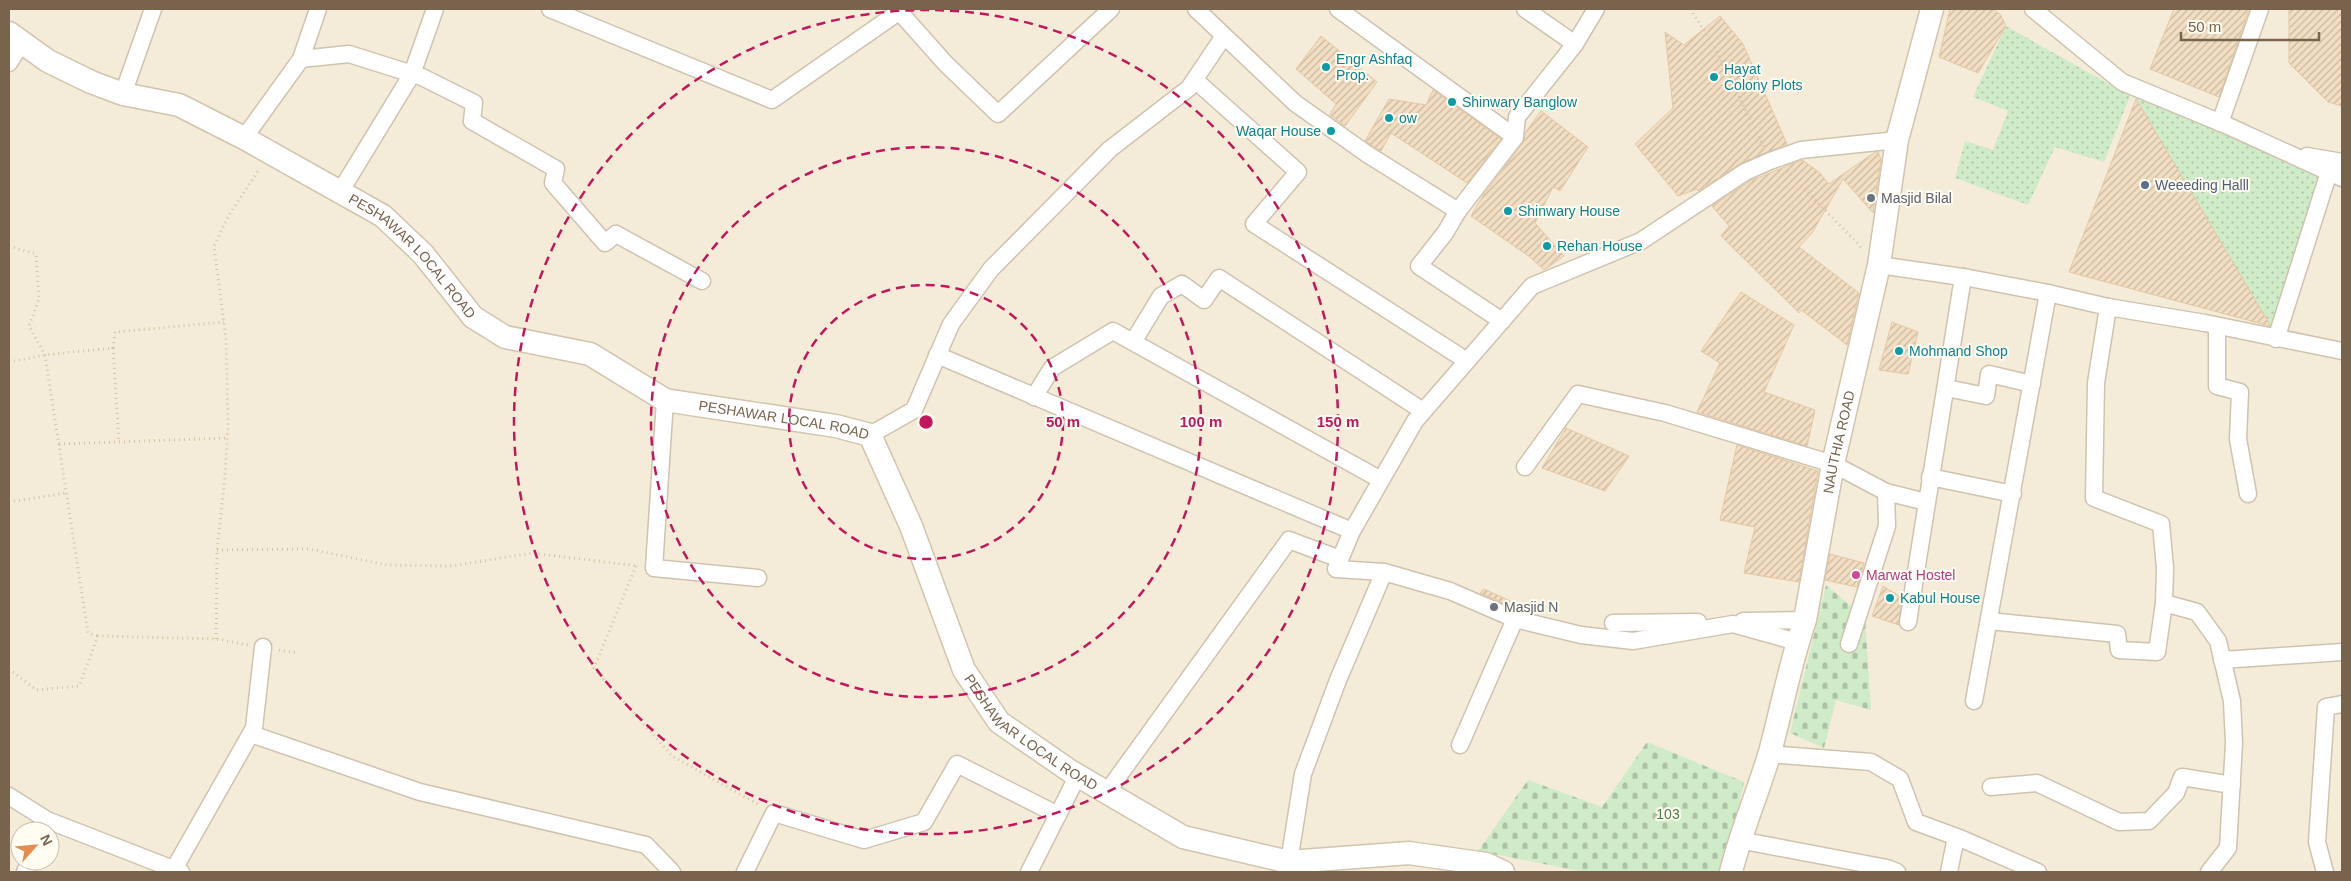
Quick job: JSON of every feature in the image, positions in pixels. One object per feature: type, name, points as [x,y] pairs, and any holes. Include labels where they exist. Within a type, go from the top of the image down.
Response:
[{"type":"street","points":[[123,94],[153,9]]},
{"type":"street","points":[[244,138],[301,59],[318,9]]},
{"type":"street","points":[[340,192],[412,74],[435,9]]},
{"type":"street","points":[[550,9],[618,35],[772,100],[899,10],[945,63],[998,114],[1111,9]]},
{"type":"street","points":[[1196,9],[1295,102],[1367,154],[1458,211]]},
{"type":"street","points":[[1338,9],[1515,138]]},
{"type":"street","points":[[1525,9],[1575,44]]},
{"type":"street","points":[[1502,321],[1419,266],[1445,233],[1458,211],[1515,138],[1517,117],[1575,44],[1596,9]]},
{"type":"street","name":"NAUTHIA ROAD","points":[[1731,872],[1739,840],[1769,754],[1797,642],[1805,620],[1833,464],[1879,265],[1897,140],[1932,9]]},
{"type":"street","points":[[2033,9],[2122,82],[2336,175],[2276,338]]},
{"type":"street","points":[[2053,26],[2057,9]]},
{"type":"street","points":[[2220,123],[2260,9]]},
{"type":"street","points":[[870,435],[914,410],[950,324],[991,269],[1110,149],[1189,88],[1224,36]]},
{"type":"street","points":[[9,63],[16,38]]},
{"type":"street","name":"PESHAWAR LOCAL ROAD","points":[[16,38],[48,60],[91,82],[123,94],[179,105],[244,138],[383,216],[423,254],[473,317],[505,337],[590,354],[665,400],[836,426],[870,435],[911,526],[964,670],[999,722],[1078,775],[1183,837],[1289,862],[1409,852],[1458,866],[1486,864],[1503,872]]},
{"type":"street","points":[[301,59],[349,54],[412,74],[474,103],[472,121],[556,170],[553,183],[605,243],[616,234],[702,281]]},
{"type":"street","points":[[1195,80],[1298,172],[1254,224],[1467,361]]},
{"type":"street","points":[[1797,642],[1733,624],[1633,641],[1581,635],[1515,619],[1450,591],[1384,572],[1336,570],[1352,531],[1415,420],[1532,286],[1641,241],[1745,172],[1800,150],[1897,140]]},
{"type":"street","points":[[2285,152],[2342,162]]},
{"type":"street","points":[[1879,265],[1963,277],[2048,293],[2108,307],[2342,351]]},
{"type":"street","points":[[1908,622],[1963,277]]},
{"type":"street","points":[[1132,342],[1161,296],[1182,284],[1204,300],[1219,278],[1423,411]]},
{"type":"street","points":[[1974,701],[2048,293]]},
{"type":"street","points":[[1989,621],[2117,634],[2119,650],[2157,652],[2164,603],[2165,568],[2161,524],[2094,498],[2096,383],[2108,307]]},
{"type":"street","points":[[2217,326],[2217,386],[2240,392],[2238,439],[2248,494]]},
{"type":"street","points":[[1034,397],[1052,368],[1113,331],[1381,480]]},
{"type":"street","points":[[937,356],[1352,531]]},
{"type":"street","points":[[1946,388],[1986,396],[1989,374],[2032,384]]},
{"type":"street","points":[[1525,467],[1578,394],[1665,413],[1833,464],[1886,492],[1926,502]]},
{"type":"street","points":[[665,400],[654,568],[758,578]]},
{"type":"street","points":[[1930,477],[2013,494]]},
{"type":"street","points":[[1849,644],[1887,526],[1886,492]]},
{"type":"street","points":[[1107,792],[1289,540],[1340,559]]},
{"type":"street","points":[[1289,862],[1303,774],[1338,680],[1384,572]]},
{"type":"street","points":[[2164,603],[2197,612],[2218,641],[2232,701],[2234,743],[2228,848],[2209,872]]},
{"type":"street","points":[[1460,745],[1515,619]]},
{"type":"street","points":[[1613,623],[1805,620]]},
{"type":"street","points":[[60,830],[177,871],[254,728],[263,647]]},
{"type":"street","points":[[2222,660],[2342,652]]},
{"type":"street","points":[[2330,872],[2325,872],[2316,842],[2326,707],[2342,704]]},
{"type":"street","points":[[251,734],[420,792],[646,845],[672,872]]},
{"type":"street","points":[[1769,754],[1871,762],[1900,779],[1916,822],[1956,836],[2038,872]]},
{"type":"street","points":[[745,872],[774,814],[864,840],[924,822],[957,764],[1058,815]]},
{"type":"street","points":[[1029,872],[1078,775]]},
{"type":"street","points":[[1991,787],[2037,783],[2119,822],[2149,821],[2176,793],[2182,778],[2232,785]]},
{"type":"street","points":[[9,796],[40,821]]},
{"type":"street","points":[[1949,872],[1956,836]]},
{"type":"street","points":[[1739,840],[1887,868],[1897,872]]},
{"type":"path","points":[[216,639],[217,550],[227,438],[224,322],[214,246],[228,215],[270,154]]},
{"type":"path","points":[[9,246],[36,254],[39,299],[29,326],[45,355],[88,633],[98,636],[216,639],[298,653]]},
{"type":"path","points":[[119,442],[113,348],[115,332],[224,322]]},
{"type":"path","points":[[9,362],[45,355],[113,348]]},
{"type":"path","points":[[59,444],[227,438]]},
{"type":"path","points":[[9,502],[66,493]]},
{"type":"path","points":[[217,550],[309,549],[387,565],[452,566],[532,553],[654,568]]},
{"type":"path","points":[[636,566],[594,668],[672,756],[774,814]]},
{"type":"path","points":[[9,669],[37,690],[79,686],[98,636]]},
{"type":"shaded area","points":[[9,9],[2342,9],[2342,872],[9,872]]},
{"type":"green space","points":[[2006,26],[2130,96],[2104,162],[2055,147],[2028,205],[1955,178],[1965,141],[1993,150],[2008,111],[1973,97]]},
{"type":"green space","points":[[2136,98],[2212,127],[2319,177],[2272,327],[2069,272]]},
{"type":"green space","points":[[1826,585],[1865,618],[1871,710],[1836,700],[1824,748],[1790,733]]},
{"type":"green space","name":"103","points":[[1647,742],[1744,782],[1724,872],[1584,872],[1478,851],[1528,780],[1602,807]]},
{"type":"building","points":[[1950,9],[1992,9],[2000,14],[2006,26],[1978,73],[1939,57]]},
{"type":"building","points":[[2174,9],[2249,9],[2219,97],[2150,69]]},
{"type":"building","points":[[2289,9],[2342,9],[2342,106],[2328,102],[2289,63]]},
{"type":"building","name":"Hayat Colony Plots","points":[[1720,16],[1743,44],[1787,144],[1741,163],[1698,191],[1697,189],[1678,196],[1635,144],[1673,108],[1665,32],[1684,45]]},
{"type":"building","points":[[1321,36],[1377,82],[1345,126],[1330,115],[1336,104],[1296,69]]},
{"type":"building","name":"Shinwary Banglow","points":[[1433,90],[1501,139],[1467,183],[1391,133],[1381,151],[1365,141],[1389,99],[1426,105]]},
{"type":"building","name":"Weeeding Halll","points":[[2136,99],[2270,325],[2270,326],[2069,272]]},
{"type":"building","points":[[1541,111],[1588,147],[1560,191],[1553,187],[1535,223],[1564,256],[1544,270],[1530,257],[1471,216],[1484,194],[1523,143],[1525,133]]},
{"type":"building","points":[[1875,152],[1878,152],[1881,159],[1873,213],[1843,179],[1812,233],[1799,247],[1859,293],[1847,345],[1801,310],[1799,313],[1721,236],[1729,226],[1712,206],[1750,181],[1802,160],[1819,172],[1829,184]]},
{"type":"building","points":[[1741,292],[1794,325],[1764,392],[1815,410],[1807,446],[1697,412],[1720,363],[1701,351]]},
{"type":"building","name":"Mohmand Shop","points":[[1892,322],[1918,332],[1908,374],[1879,370]]},
{"type":"building","points":[[1566,428],[1629,456],[1605,491],[1542,468]]},
{"type":"building","points":[[1737,445],[1818,471],[1799,582],[1744,573],[1755,527],[1720,520]]},
{"type":"building","points":[[1830,554],[1864,563],[1857,587],[1825,580]]},
{"type":"building","name":"Kabul House","points":[[1883,586],[1902,598],[1899,625],[1872,616]]},
{"type":"building","points":[[1484,589],[1521,606],[1518,609],[1480,593]]},
{"type":"place","name":"Engr Ashfaq Prop.","points":[[1326,67]]},
{"type":"place","name":"Hayat Colony Plots","points":[[1714,77]]},
{"type":"place","name":"Shinwary Banglow","points":[[1452,102]]},
{"type":"place","name":"ow","points":[[1389,118]]},
{"type":"place","name":"Waqar House","points":[[1331,131]]},
{"type":"place","name":"Weeeding Halll","points":[[2145,185]]},
{"type":"place","name":"Masjid Bilal","points":[[1871,198]]},
{"type":"place","name":"Shinwary House","points":[[1508,211]]},
{"type":"place","name":"Rehan House","points":[[1547,246]]},
{"type":"place","name":"Mohmand Shop","points":[[1899,351]]},
{"type":"place","name":"Marwat Hostel","points":[[1856,575]]},
{"type":"place","name":"Kabul House","points":[[1890,598]]},
{"type":"place","name":"Masjid N","points":[[1494,607]]}]
